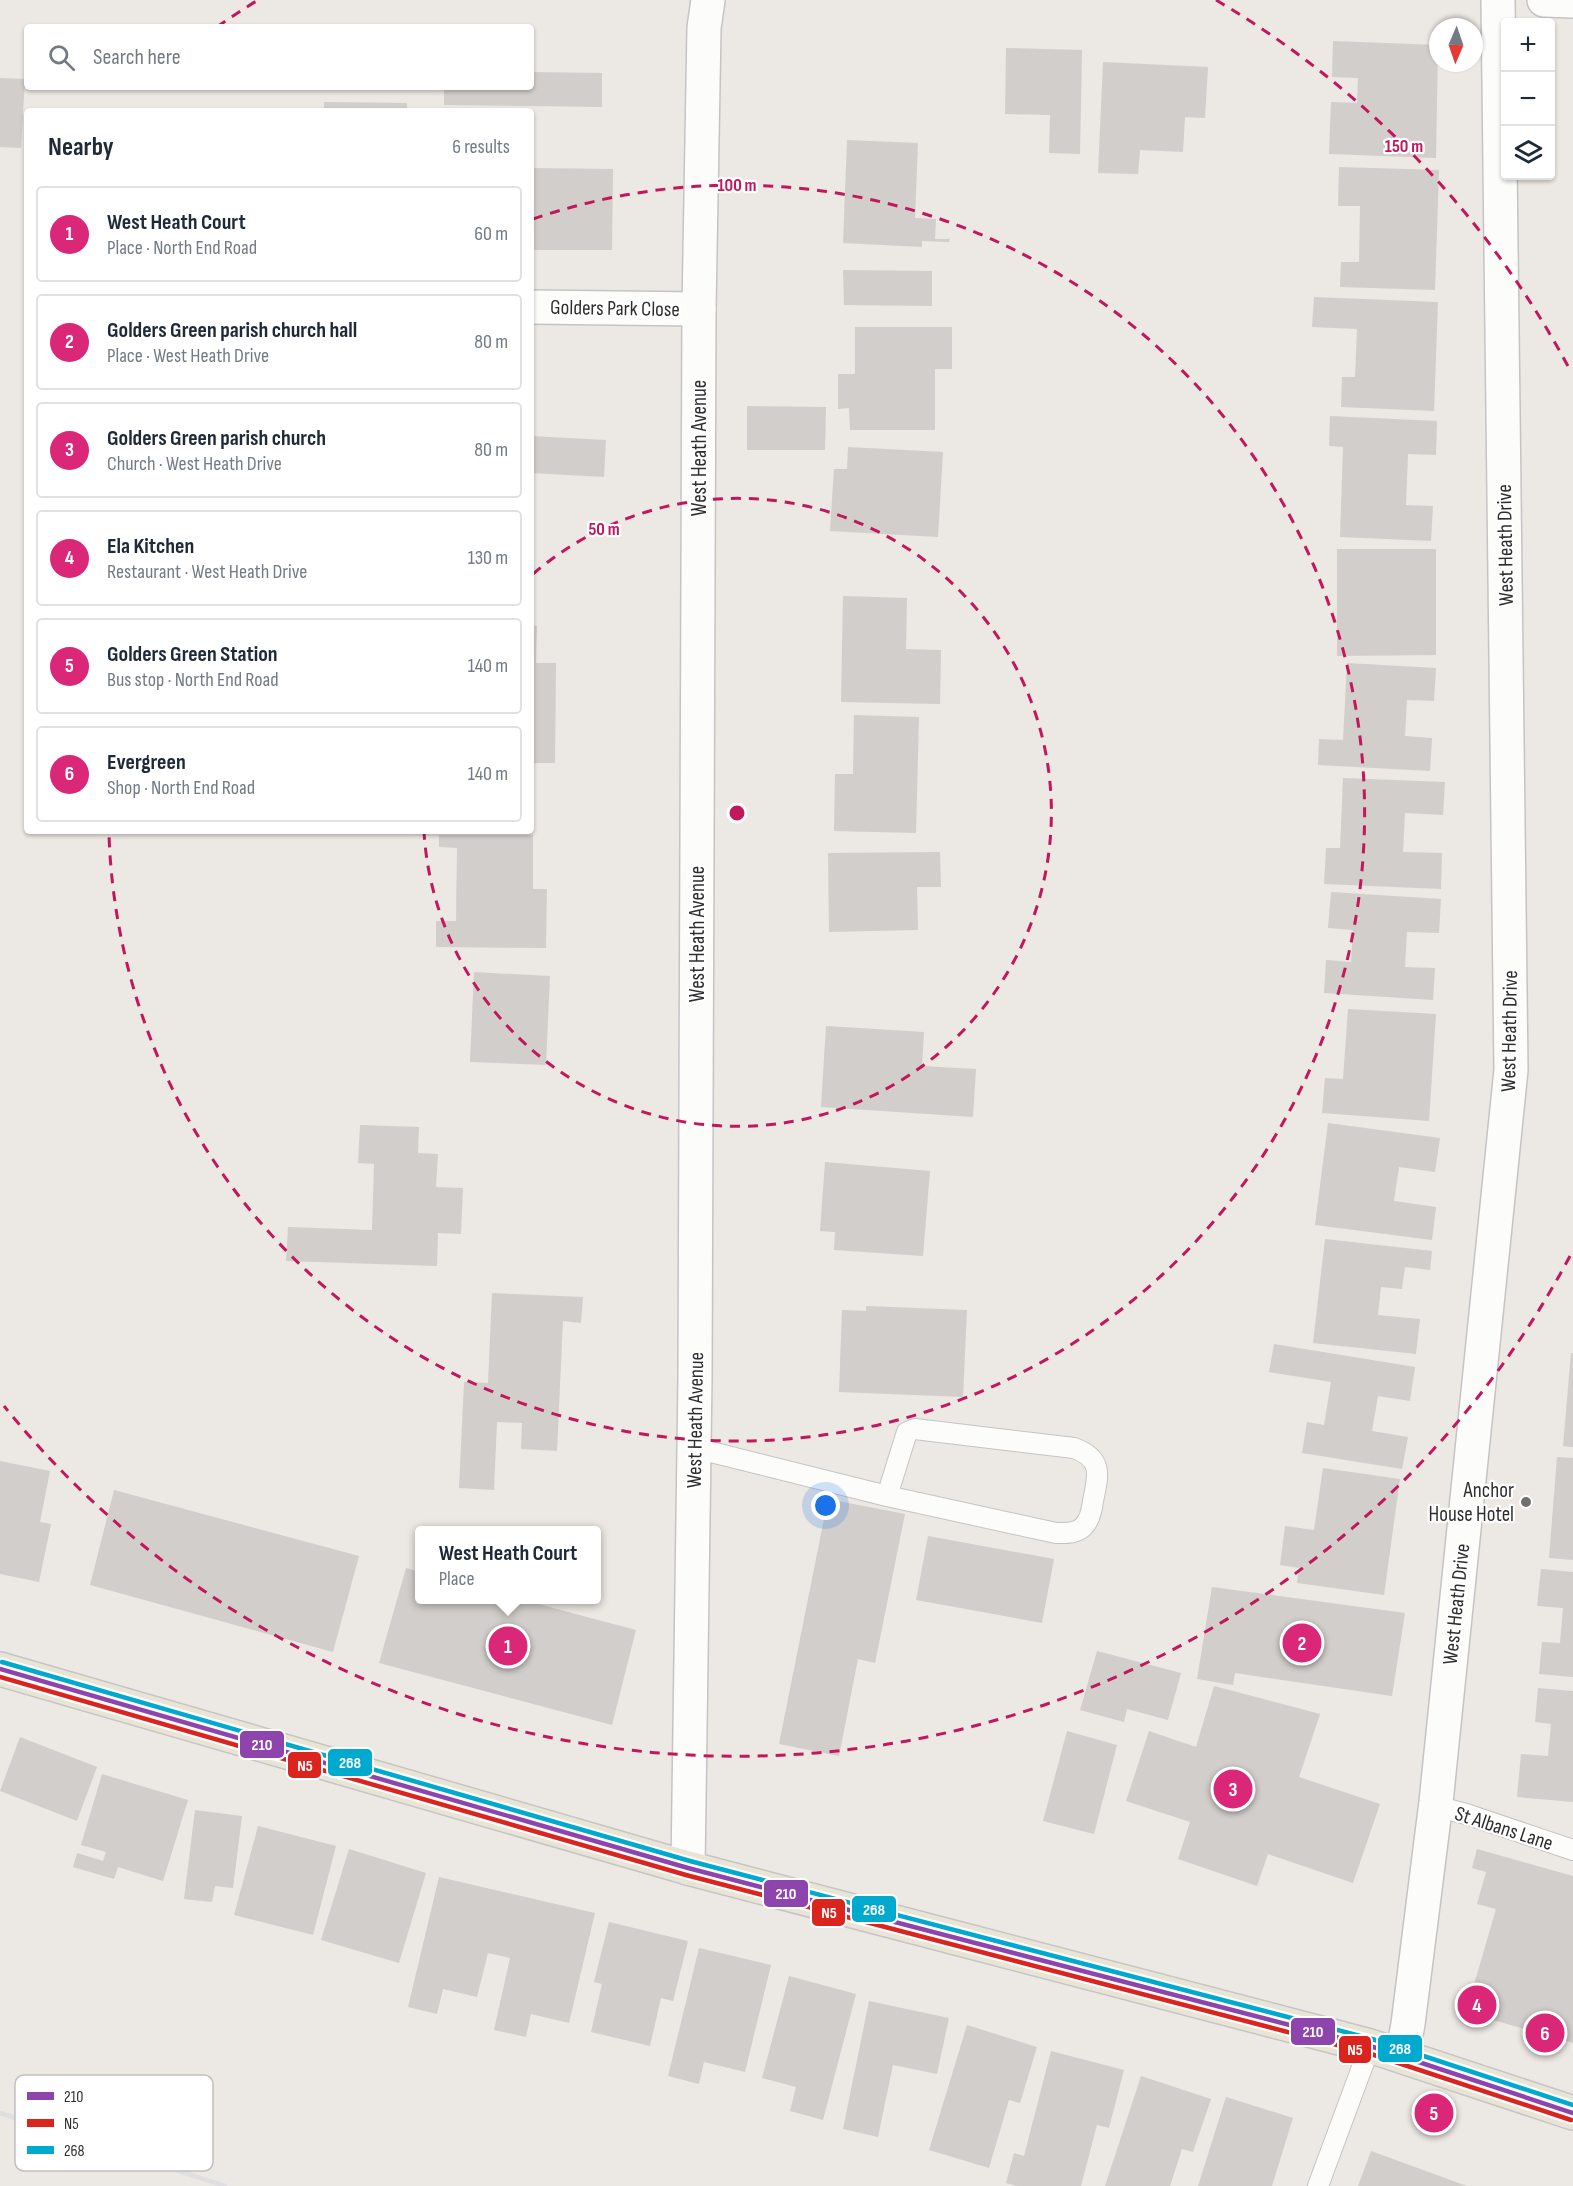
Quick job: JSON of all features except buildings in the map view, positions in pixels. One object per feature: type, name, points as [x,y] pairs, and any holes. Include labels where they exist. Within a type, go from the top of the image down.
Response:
[{"type":"main road","points":[[0,1669],[688,1868],[1371,2046],[1573,2113]]},
{"type":"street","name":"West Heath Avenue","points":[[688,1868],[695,1448],[699,309],[704,28],[708,0]]},
{"type":"street","name":"West Heath Drive","points":[[1402,2056],[1435,1806],[1511,1070],[1498,0]]},
{"type":"street","points":[[1544,0],[1573,1]]},
{"type":"street","name":"Golders Park Close","points":[[534,307],[699,309]]},
{"type":"lane","points":[[695,1448],[886,1496],[1056,1533],[1074,1532],[1085,1526],[1091,1510],[1098,1474],[1094,1462],[1086,1453],[1074,1448],[915,1429],[908,1432],[903,1441],[886,1496]]},
{"type":"lane","name":"St Albans Lane","points":[[1435,1806],[1573,1850]]},
{"type":"lane","points":[[1318,2186],[1371,2046]]},
{"type":"railway","points":[[0,2113],[15,2118]]},
{"type":"railway","points":[[179,2171],[225,2186]]},
{"type":"transit line","name":"268","points":[[2,1662],[690,1861],[1372,2039],[1573,2105]]},
{"type":"transit line","name":"210","points":[[0,1669],[688,1868],[1370,2046],[1573,2113]]},
{"type":"transit line","name":"N5","points":[[0,1677],[686,1875],[1368,2053],[1571,2120]]},
{"type":"place","name":"Anchor House Hotel","points":[[1526,1502]]},
{"type":"place","name":"Golders Green parish church hall","points":[[1302,1643]]},
{"type":"place","name":"West Heath Court","points":[[508,1646]]},
{"type":"place","name":"Golders Green parish church","points":[[1233,1789]]},
{"type":"place","name":"Ela Kitchen","points":[[1477,2005]]},
{"type":"place","name":"Evergreen","points":[[1545,2033]]},
{"type":"place","name":"Golders Green Station","points":[[1434,2113]]}]
